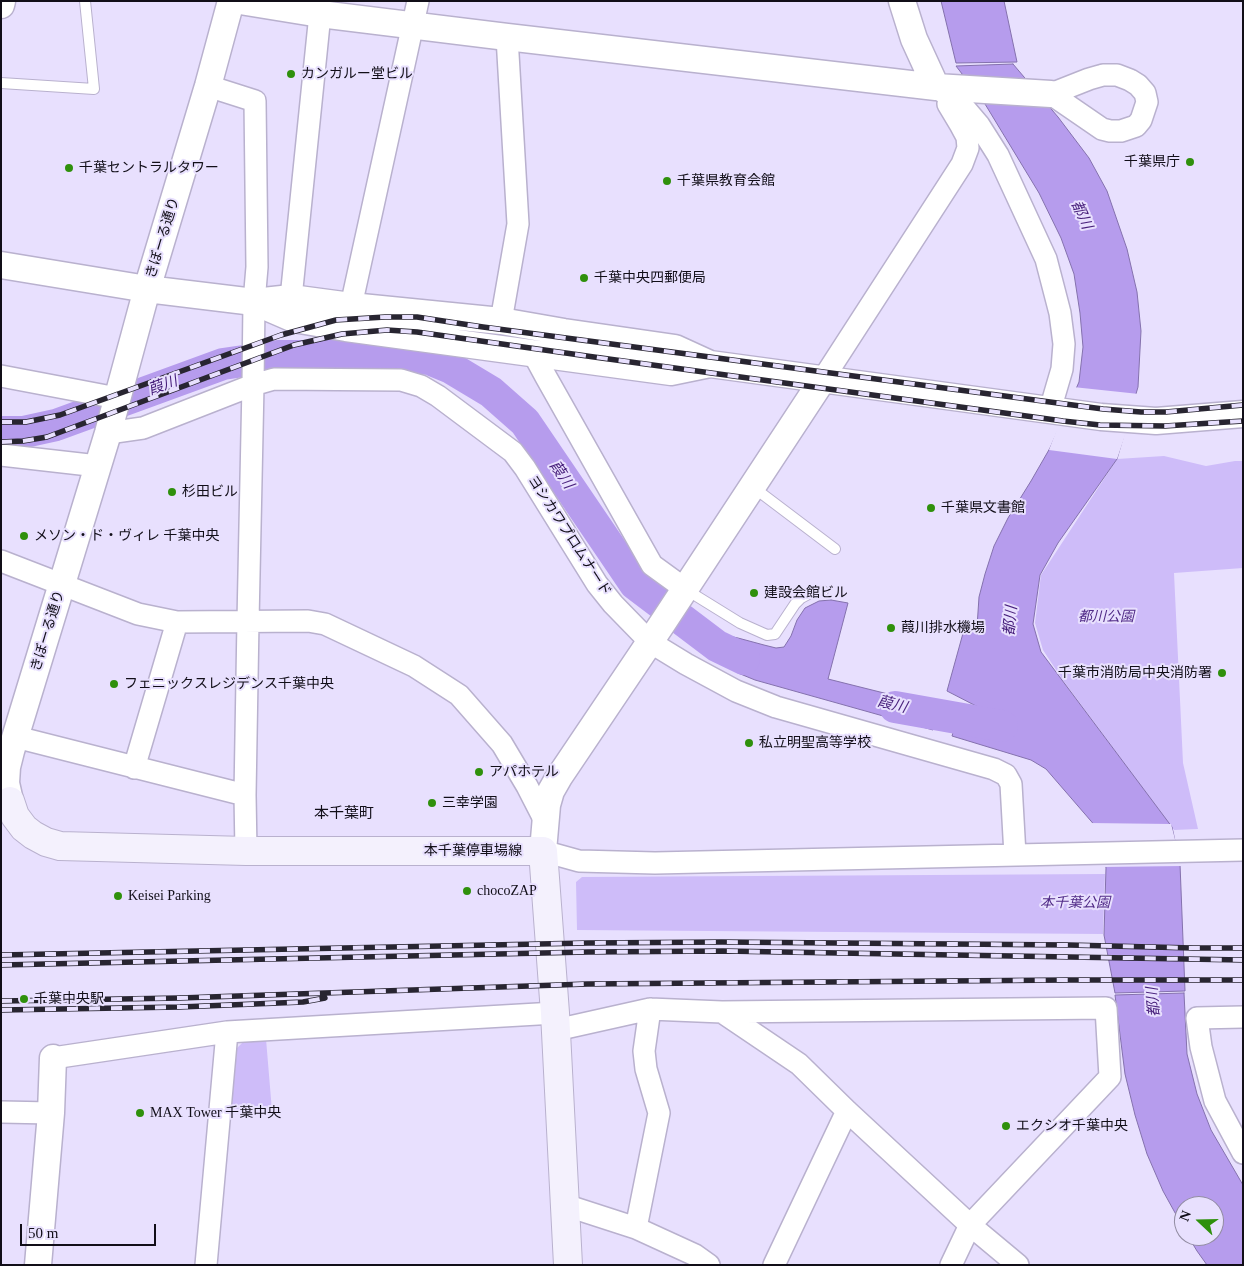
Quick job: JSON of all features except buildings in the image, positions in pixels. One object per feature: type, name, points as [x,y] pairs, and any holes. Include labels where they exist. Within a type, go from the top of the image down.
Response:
[{"type":"main road","name":"本千葉停車場線","points":[[4,802],[24,828],[33,836],[60,846],[246,851],[543,851]]},
{"type":"main road","points":[[543,851],[555,1021],[568,1265]]},
{"type":"street","points":[[1,5],[2,1]]},
{"type":"street","name":"きぼーる通り","points":[[4,802],[7,767],[108,433],[113,394],[147,289],[208,86],[231,1]]},
{"type":"street","points":[[240,1],[320,14],[416,13],[507,38],[936,87],[1051,94]]},
{"type":"street","points":[[902,1],[914,39],[936,87],[967,137],[968,148],[962,164],[656,633],[558,776],[546,805],[543,851],[578,861],[655,863],[1243,850]]},
{"type":"street","points":[[351,306],[416,13]]},
{"type":"street","points":[[291,298],[320,14]]},
{"type":"street","points":[[501,321],[518,224],[507,38]]},
{"type":"street","points":[[208,86],[255,101],[257,267],[254,302],[246,851]]},
{"type":"street","points":[[936,87],[962,105],[979,124],[998,155],[1046,259],[1060,313],[1064,344],[1062,369],[1050,410]]},
{"type":"street","points":[[1,265],[147,289],[254,302],[291,298],[501,321],[675,348],[710,364],[1101,417],[1156,421],[1243,414]]},
{"type":"street","points":[[254,302],[294,319],[346,328],[671,372],[710,364]]},
{"type":"street","points":[[533,353],[652,565],[681,595]]},
{"type":"street","points":[[1,376],[113,394]]},
{"type":"street","name":"ヨシカワプロムナード","points":[[108,433],[143,428],[254,379],[401,380],[421,386],[438,396],[513,452],[525,468],[597,584],[614,604],[656,633],[686,664],[736,692],[776,707],[994,769],[1006,775],[1011,784],[1015,855]]},
{"type":"street","points":[[1,456],[98,466]]},
{"type":"street","points":[[1,560],[138,614],[177,622],[308,621],[325,624],[414,666],[459,695],[502,744],[545,821]]},
{"type":"street","points":[[134,768],[177,622]]},
{"type":"street","points":[[16,737],[246,795]]},
{"type":"street","points":[[38,1265],[51,1113],[53,1058],[227,1032],[555,1021],[650,1009],[722,1012],[1106,1008],[1110,1077],[970,1225],[951,1265]]},
{"type":"street","points":[[636,1228],[660,1113],[646,1068],[644,1051],[650,1009]]},
{"type":"street","points":[[722,1012],[799,1064],[970,1225],[1018,1265]]},
{"type":"street","points":[[1243,1017],[1197,1018],[1201,1047],[1214,1101],[1243,1153]]},
{"type":"street","points":[[206,1265],[227,1032]]},
{"type":"street","points":[[774,1265],[848,1111]]},
{"type":"street","points":[[1,1112],[51,1113]]},
{"type":"street","points":[[565,1205],[636,1228],[695,1255],[709,1265]]},
{"type":"lane","points":[[1,84],[94,89],[85,1]]},
{"type":"lane","points":[[752,487],[835,550]]},
{"type":"lane","points":[[681,595],[767,635],[775,634],[801,598],[814,591],[823,591]]},
{"type":"green space","name":"都川公園","points":[[1164,456],[1206,466],[1243,461],[1243,568],[1174,573],[1183,763],[1198,829],[1174,830],[1062,679],[1043,650],[1035,623],[1041,575],[1117,459]]},
{"type":"green space","name":"本千葉公園","points":[[1105,874],[1103,934],[577,930],[576,882],[582,877]]},
{"type":"green space","points":[[266,1039],[272,1111],[231,1114],[237,1048],[244,1041]]},
{"type":"water","points":[[941,1],[1004,1],[1017,62],[956,63]]},
{"type":"water","name":"都川","points":[[1013,64],[1058,117],[1089,158],[1107,191],[1127,249],[1137,292],[1141,331],[1138,387],[1117,459],[1058,543],[1040,575],[1033,624],[1041,652],[1172,827],[1180,864],[1185,991],[1115,993],[1104,935],[1106,868],[1102,839],[1097,828],[1046,769],[1031,760],[952,736],[959,713],[998,724],[1000,720],[947,691],[965,626],[977,627],[979,597],[994,546],[1008,518],[1050,448],[1079,382],[1083,347],[1074,274],[1061,238],[1039,193],[985,104],[956,66]]},
{"type":"water","points":[[831,600],[848,603],[828,679],[940,707],[933,730],[755,680],[738,673],[699,645],[711,627],[724,635],[776,648],[784,647],[805,608],[819,601]]},
{"type":"water","name":"都川","points":[[1184,993],[1187,1054],[1197,1094],[1211,1130],[1243,1185],[1243,1265],[1207,1265],[1194,1246],[1224,1246],[1224,1196],[1174,1196],[1174,1211],[1163,1191],[1147,1154],[1135,1115],[1125,1074],[1115,995]]},
{"type":"pier","points":[[1073,387],[1139,394],[1117,459],[1049,450]]},
{"type":"pier","points":[[1089,823],[1171,824],[1182,866],[1103,867],[1099,840],[1095,829]]},
{"type":"waterway","name":"葭川","points":[[1,432],[24,432],[56,425],[223,364],[278,356],[399,356],[429,359],[451,368],[491,392],[525,422],[635,584],[717,646],[744,659]]},
{"type":"waterway","name":"葭川","points":[[895,707],[1002,726]]},
{"type":"railway","points":[[1,422],[26,422],[60,415],[281,335],[336,320],[385,317],[417,317],[1103,409],[1166,412],[1243,405]]},
{"type":"railway","points":[[1,442],[47,437],[294,345],[342,334],[387,330],[417,332],[1100,425],[1165,426],[1243,421]]},
{"type":"railway","points":[[1,955],[722,942],[1243,948]]},
{"type":"railway","points":[[1,965],[588,952],[723,951],[1243,960]]},
{"type":"railway","points":[[1,1001],[180,998],[587,984],[1243,980]]},
{"type":"railway","points":[[1,1010],[180,1007],[303,1002],[325,998]]},
{"type":"place","name":"カンガルー堂ビル","points":[[291,74]]},
{"type":"place","name":"千葉県庁","points":[[1190,162]]},
{"type":"place","name":"千葉セントラルタワー","points":[[69,168]]},
{"type":"place","name":"千葉県教育会館","points":[[667,181]]},
{"type":"place","name":"千葉中央四郵便局","points":[[584,278]]},
{"type":"place","name":"杉田ビル","points":[[172,492]]},
{"type":"place","name":"千葉県文書館","points":[[931,508]]},
{"type":"place","name":"メソン・ド・ヴィレ 千葉中央","points":[[24,536]]},
{"type":"place","name":"建設会館ビル","points":[[754,593]]},
{"type":"place","name":"葭川排水機場","points":[[891,628]]},
{"type":"place","name":"千葉市消防局中央消防署","points":[[1222,673]]},
{"type":"place","name":"フェニックスレジデンス千葉中央","points":[[114,684]]},
{"type":"place","name":"私立明聖高等学校","points":[[749,743]]},
{"type":"place","name":"アパホテル","points":[[479,772]]},
{"type":"place","name":"三幸学園","points":[[432,803]]},
{"type":"place","name":"chocoZAP","points":[[467,891]]},
{"type":"place","name":"Keisei Parking","points":[[118,896]]},
{"type":"place","name":"千葉中央駅","points":[[24,999]]},
{"type":"place","name":"MAX Tower 千葉中央","points":[[140,1113]]},
{"type":"place","name":"エクシオ千葉中央","points":[[1006,1126]]},
{"type":"district","name":"本千葉町","points":[[344,814]]}]
